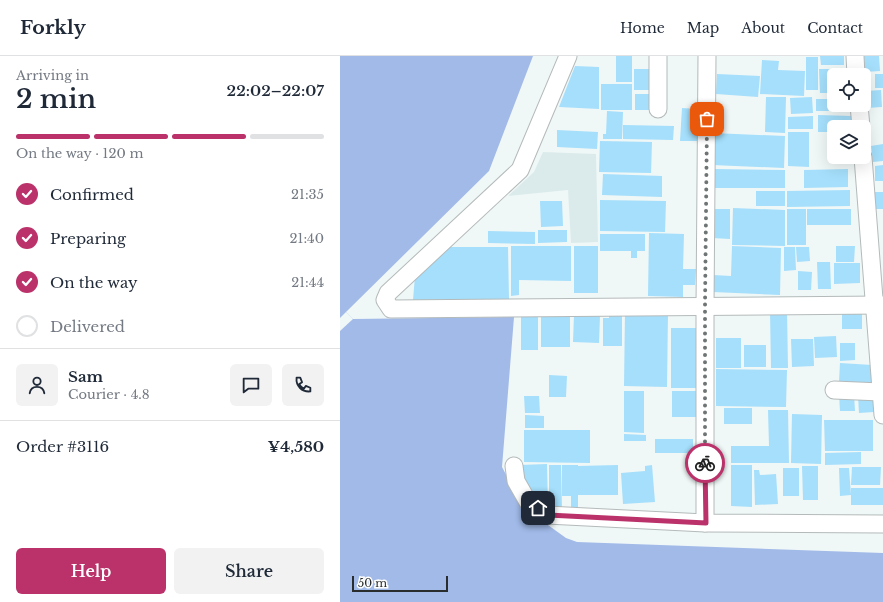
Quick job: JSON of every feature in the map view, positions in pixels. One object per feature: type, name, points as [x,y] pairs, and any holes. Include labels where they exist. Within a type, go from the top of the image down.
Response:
[{"type":"street","points":[[568,56],[520,170],[388,293],[385,300],[391,309],[879,306]]},
{"type":"street","points":[[658,56],[658,109]]},
{"type":"street","points":[[706,523],[705,306],[707,56]]},
{"type":"street","points":[[855,56],[856,68]]},
{"type":"street","points":[[864,164],[876,229],[883,415]]},
{"type":"street","points":[[834,390],[881,392]]},
{"type":"street","points":[[514,466],[516,481],[528,502],[548,515],[706,523],[883,524]]},
{"type":"shaded area","points":[[543,152],[596,154],[598,242],[571,243],[568,190],[508,196],[534,172]]},
{"type":"water","points":[[340,56],[533,56],[489,171],[346,312],[353,319],[514,317],[502,467],[523,507],[566,538],[577,542],[883,553],[883,602],[340,602]]},
{"type":"pier","points":[[346,312],[353,319],[340,331],[340,318]]},
{"type":"building","points":[[616,56],[632,56],[632,82],[616,82]]},
{"type":"building","points":[[820,56],[844,56],[844,65],[821,65]]},
{"type":"building","points":[[864,56],[879,56],[880,71],[871,72],[871,68],[865,68]]},
{"type":"building","points":[[806,57],[818,57],[818,90],[806,90]]},
{"type":"building","points":[[762,60],[779,61],[778,70],[805,71],[804,96],[760,94]]},
{"type":"building","points":[[575,66],[599,67],[599,109],[559,107]]},
{"type":"building","points":[[634,69],[654,69],[654,90],[634,90]]},
{"type":"building","points":[[819,69],[827,69],[827,93],[820,93]]},
{"type":"building","points":[[717,74],[760,76],[758,97],[716,94]]},
{"type":"building","points":[[875,74],[883,74],[883,88],[875,88]]},
{"type":"building","points":[[601,84],[632,84],[632,110],[601,110]]},
{"type":"building","points":[[881,90],[882,107],[871,108],[871,91]]},
{"type":"building","points":[[635,94],[654,94],[654,110],[635,110]]},
{"type":"building","points":[[766,97],[786,97],[785,133],[765,132]]},
{"type":"building","points":[[812,97],[813,113],[791,114],[790,98]]},
{"type":"building","points":[[816,99],[827,99],[827,111],[816,111]]},
{"type":"building","points":[[682,108],[698,109],[697,141],[680,141]]},
{"type":"building","points":[[607,111],[623,112],[622,139],[603,139],[603,134],[606,134]]},
{"type":"building","points":[[818,115],[852,116],[852,120],[827,120],[827,132],[818,132]]},
{"type":"building","points":[[813,116],[813,129],[788,129],[788,117]]},
{"type":"building","points":[[623,125],[674,126],[673,140],[623,139]]},
{"type":"building","points":[[557,130],[598,132],[597,149],[557,147]]},
{"type":"building","points":[[788,132],[809,132],[809,167],[788,166]]},
{"type":"building","points":[[713,133],[785,136],[784,168],[712,165]]},
{"type":"building","points":[[600,141],[652,142],[651,173],[599,172]]},
{"type":"building","points":[[883,144],[883,161],[873,162],[871,146]]},
{"type":"building","points":[[883,165],[883,181],[875,181],[875,166]]},
{"type":"building","points":[[715,169],[785,170],[785,188],[714,188]]},
{"type":"building","points":[[848,169],[848,187],[804,188],[804,170]]},
{"type":"building","points":[[603,174],[662,176],[662,197],[602,195]]},
{"type":"building","points":[[850,190],[850,206],[787,207],[787,191]]},
{"type":"building","points":[[756,191],[785,191],[785,206],[756,206]]},
{"type":"building","points":[[875,192],[883,192],[883,209],[875,209]]},
{"type":"building","points":[[600,200],[666,201],[665,232],[600,231]]},
{"type":"building","points":[[540,201],[562,201],[563,226],[541,227]]},
{"type":"building","points":[[733,208],[785,210],[785,246],[732,245]]},
{"type":"building","points":[[712,209],[730,209],[730,239],[712,238]]},
{"type":"building","points":[[787,209],[806,209],[806,245],[787,245]]},
{"type":"building","points":[[807,209],[851,209],[851,225],[807,225]]},
{"type":"building","points":[[538,230],[567,230],[567,242],[538,243]]},
{"type":"building","points":[[488,231],[535,232],[535,244],[488,243]]},
{"type":"building","points":[[649,233],[684,234],[683,269],[696,269],[695,285],[683,285],[683,297],[648,296]]},
{"type":"building","points":[[600,234],[645,234],[645,251],[637,251],[637,258],[631,258],[631,251],[600,251]]},
{"type":"building","points":[[511,246],[571,246],[571,281],[519,280],[519,295],[511,296]]},
{"type":"building","points":[[574,246],[598,246],[598,293],[574,293]]},
{"type":"building","points":[[732,246],[781,248],[780,295],[713,292],[713,275],[731,276]]},
{"type":"building","points":[[836,246],[855,246],[854,262],[836,262]]},
{"type":"building","points":[[444,247],[508,247],[509,299],[413,300],[415,276]]},
{"type":"building","points":[[784,247],[795,247],[796,270],[784,271]]},
{"type":"building","points":[[796,247],[809,247],[810,261],[797,262]]},
{"type":"building","points":[[817,262],[830,262],[831,289],[818,289]]},
{"type":"building","points":[[834,263],[860,263],[860,283],[834,284]]},
{"type":"building","points":[[798,271],[812,272],[811,290],[798,290]]},
{"type":"building","points":[[609,308],[622,309],[622,346],[603,346],[603,318],[609,318]]},
{"type":"building","points":[[541,310],[570,311],[570,347],[541,347]]},
{"type":"building","points":[[625,311],[668,312],[667,387],[624,386]]},
{"type":"building","points":[[770,311],[787,311],[788,368],[771,368]]},
{"type":"building","points":[[842,312],[862,312],[862,329],[842,329]]},
{"type":"building","points":[[574,315],[600,316],[599,343],[573,342]]},
{"type":"building","points":[[521,316],[538,316],[538,350],[521,350]]},
{"type":"building","points":[[671,328],[697,328],[697,388],[671,388]]},
{"type":"building","points":[[836,336],[837,357],[815,358],[814,337]]},
{"type":"building","points":[[716,338],[741,338],[741,368],[716,368]]},
{"type":"building","points":[[791,339],[813,339],[814,366],[792,367]]},
{"type":"building","points":[[840,343],[855,343],[855,360],[840,361]]},
{"type":"building","points":[[744,345],[766,345],[766,367],[744,367]]},
{"type":"building","points":[[840,363],[872,365],[871,383],[839,382]]},
{"type":"building","points":[[716,369],[787,370],[786,407],[716,406]]},
{"type":"building","points":[[549,375],[567,376],[566,397],[549,397]]},
{"type":"building","points":[[624,391],[644,391],[644,433],[624,432]]},
{"type":"building","points":[[672,391],[697,391],[697,417],[672,417]]},
{"type":"building","points":[[839,394],[854,394],[855,411],[840,411]]},
{"type":"building","points":[[873,395],[874,412],[859,413],[858,396]]},
{"type":"building","points":[[524,396],[539,396],[540,413],[525,413]]},
{"type":"building","points":[[724,408],[752,408],[752,424],[724,424]]},
{"type":"building","points":[[768,410],[788,410],[789,463],[731,463],[731,446],[769,446]]},
{"type":"building","points":[[792,414],[822,415],[821,464],[791,463]]},
{"type":"building","points":[[525,415],[544,416],[544,428],[525,428]]},
{"type":"building","points":[[824,420],[873,420],[873,451],[825,451]]},
{"type":"building","points":[[524,430],[590,430],[590,463],[524,462]]},
{"type":"building","points":[[624,434],[646,435],[646,441],[624,441]]},
{"type":"building","points":[[655,439],[693,439],[693,453],[655,453]]},
{"type":"building","points":[[861,452],[861,464],[825,465],[825,453]]},
{"type":"building","points":[[547,464],[548,507],[521,479],[520,465]]},
{"type":"building","points":[[549,465],[561,465],[562,509],[549,509]]},
{"type":"building","points":[[562,465],[618,465],[618,495],[578,495],[578,510],[571,510],[571,496],[562,496]]},
{"type":"building","points":[[652,465],[655,502],[623,504],[621,473],[645,471],[645,466]]},
{"type":"building","points":[[731,465],[752,465],[752,507],[731,506]]},
{"type":"building","points":[[802,466],[818,466],[818,500],[803,500]]},
{"type":"building","points":[[852,467],[881,467],[880,485],[851,485]]},
{"type":"building","points":[[783,468],[799,468],[799,496],[783,496]]},
{"type":"building","points":[[839,468],[849,468],[851,495],[840,496]]},
{"type":"building","points":[[754,470],[759,470],[760,475],[776,474],[778,504],[755,505]]},
{"type":"building","points":[[851,488],[883,488],[883,505],[851,505]]},
{"type":"way so far","points":[[705,463],[707,119]]},
{"type":"route","points":[[538,508],[548,515],[706,523],[705,463]]}]
